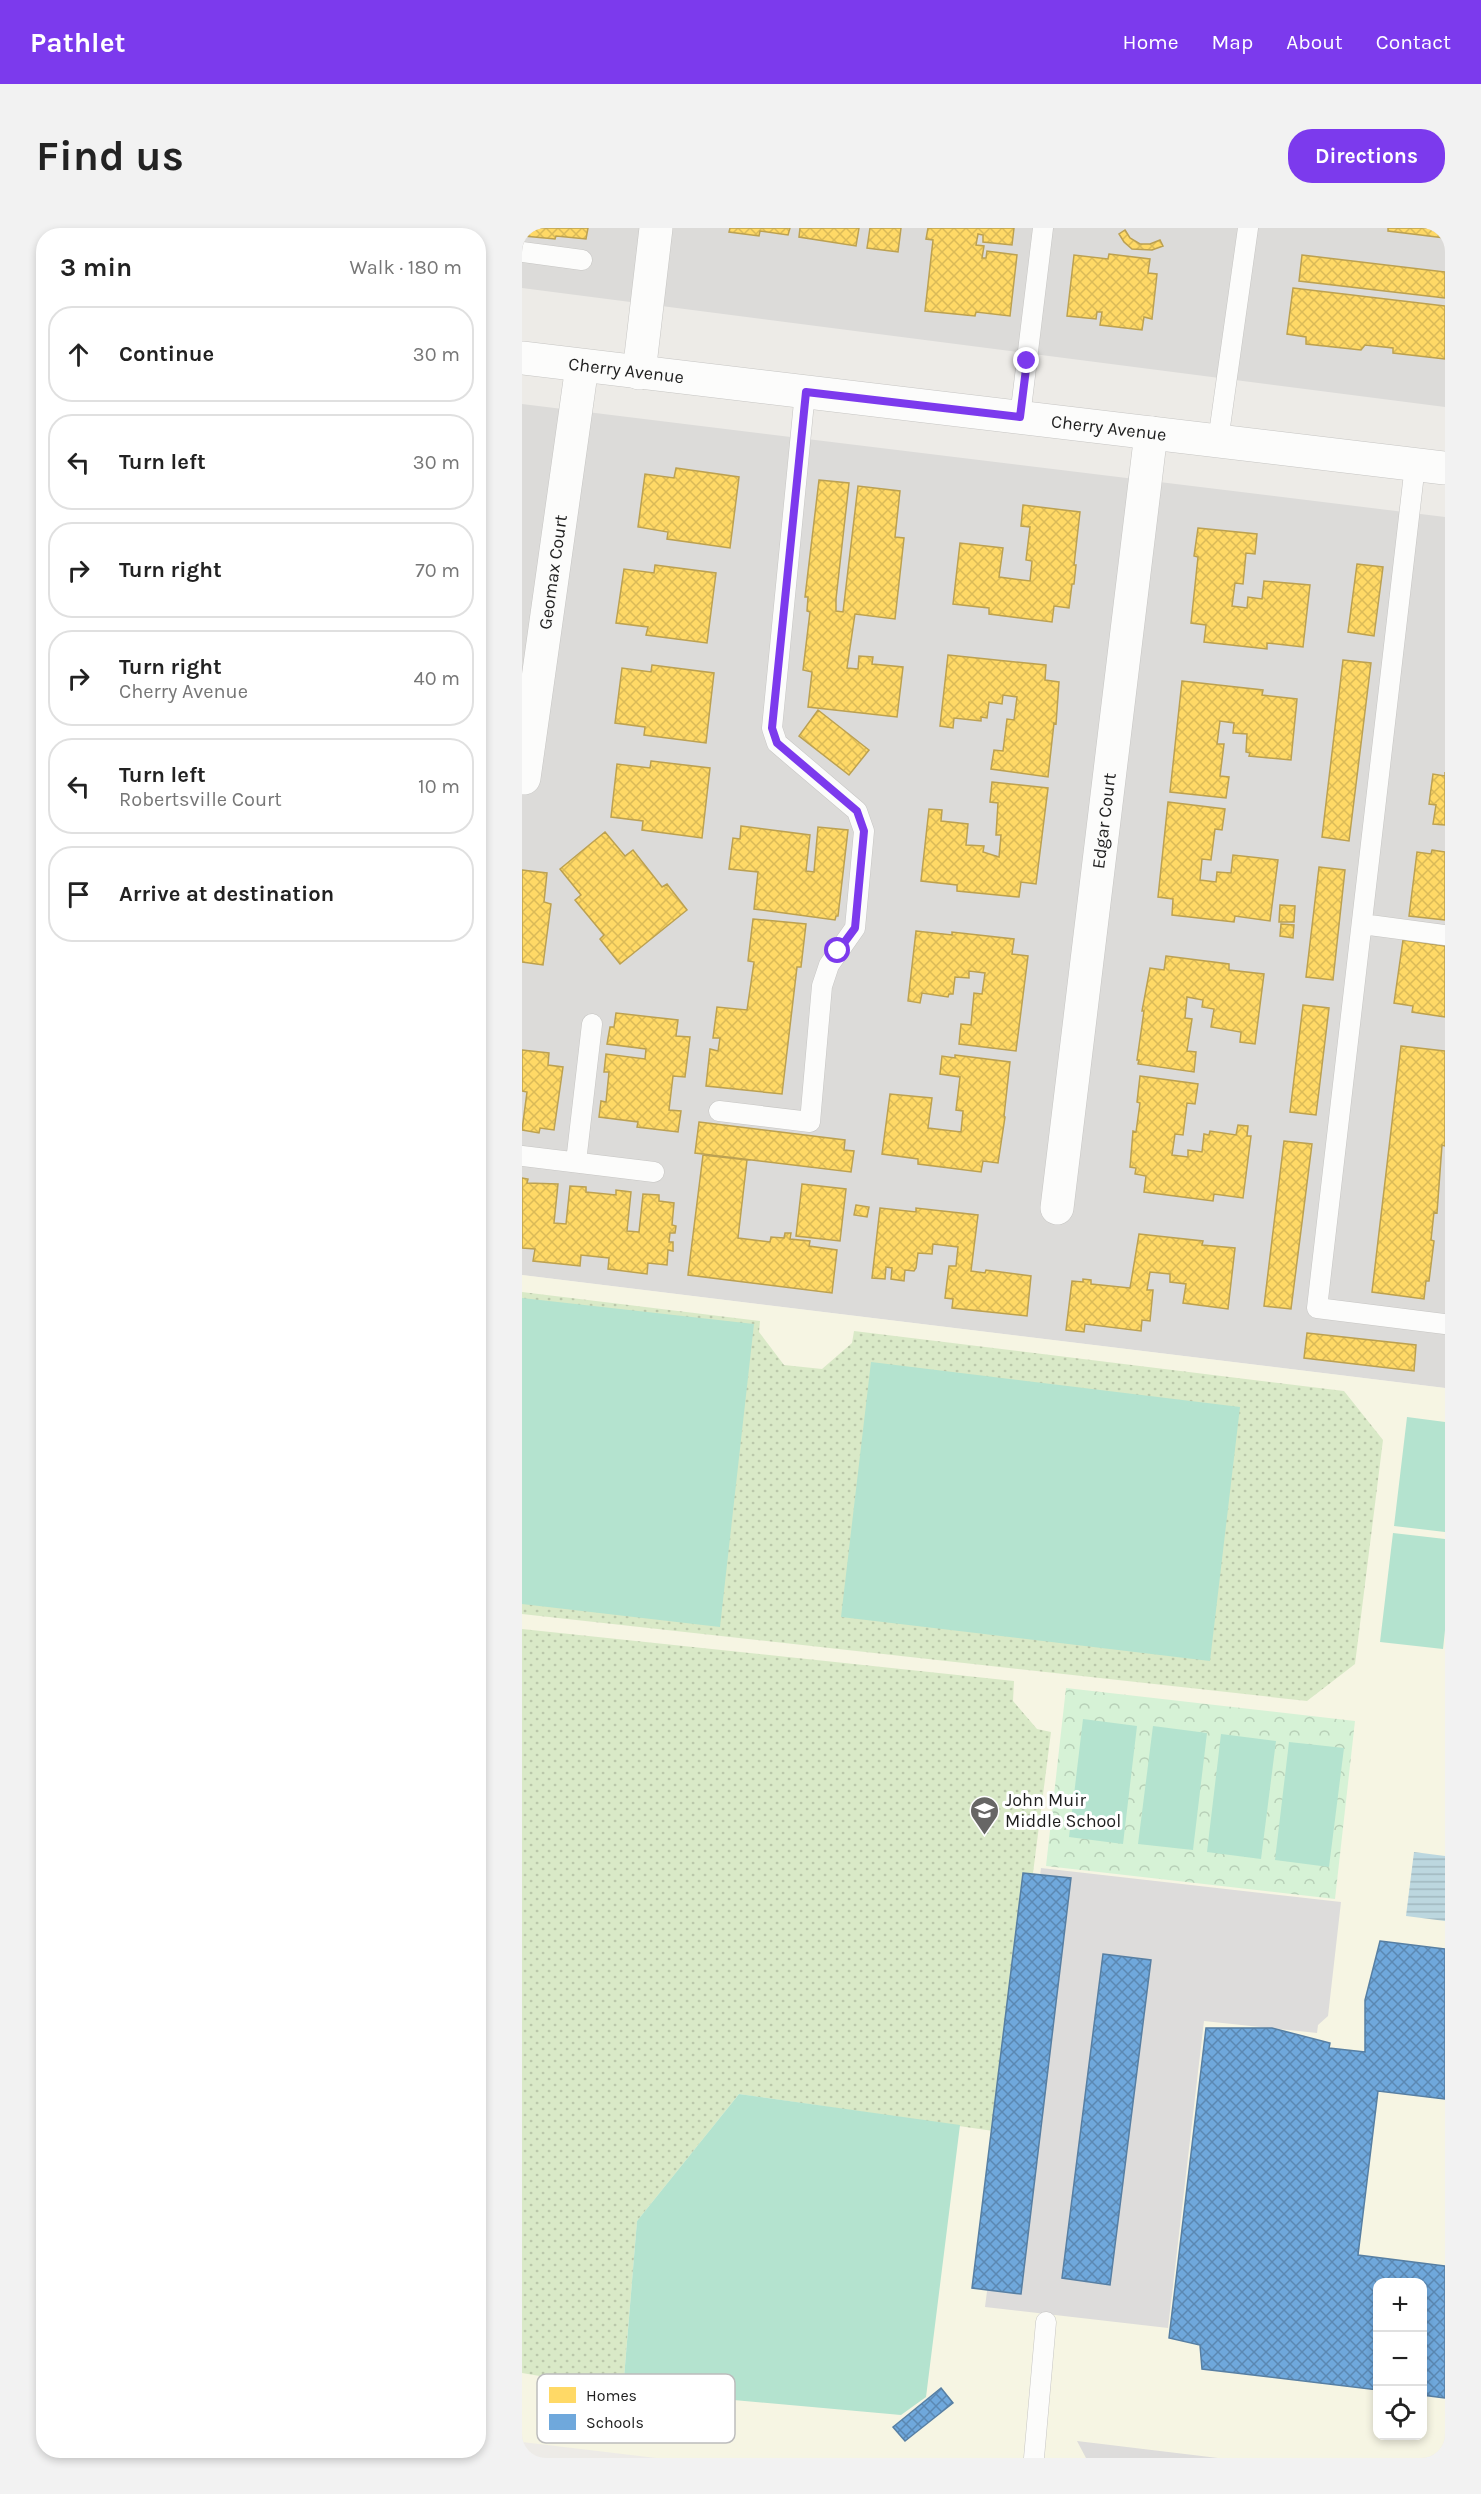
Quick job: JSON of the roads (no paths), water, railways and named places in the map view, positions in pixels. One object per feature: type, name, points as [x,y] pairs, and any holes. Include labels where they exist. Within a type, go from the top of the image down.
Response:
[{"type":"street","points":[[639,373],[656,228]]},
{"type":"street","name":"Cherry Avenue","points":[[522,358],[1430,466]]},
{"type":"street","name":"Geomax Court","points":[[524,778],[582,366]]},
{"type":"street","name":"Edgar Court","points":[[1057,1208],[1151,432]]},
{"type":"lane","points":[[1020,417],[1043,228]]},
{"type":"lane","points":[[1218,441],[1248,228]]},
{"type":"lane","points":[[522,252],[582,260]]},
{"type":"lane","points":[[719,1111],[810,1122],[822,986],[829,965],[855,928],[864,831],[857,811],[777,743],[772,728],[806,392]]},
{"type":"lane","points":[[1430,466],[1362,924],[1317,1308],[1445,1324]]},
{"type":"lane","points":[[1362,924],[1445,935]]},
{"type":"lane","points":[[576,1162],[592,1024]]},
{"type":"lane","points":[[522,1156],[654,1172]]},
{"type":"lane","points":[[1034,2458],[1046,2322]]},
{"type":"water","points":[[1414,1852],[1445,1856],[1445,1921],[1406,1916]]},
{"type":"place","name":"John Muir Middle School","points":[[984,1836]]}]
